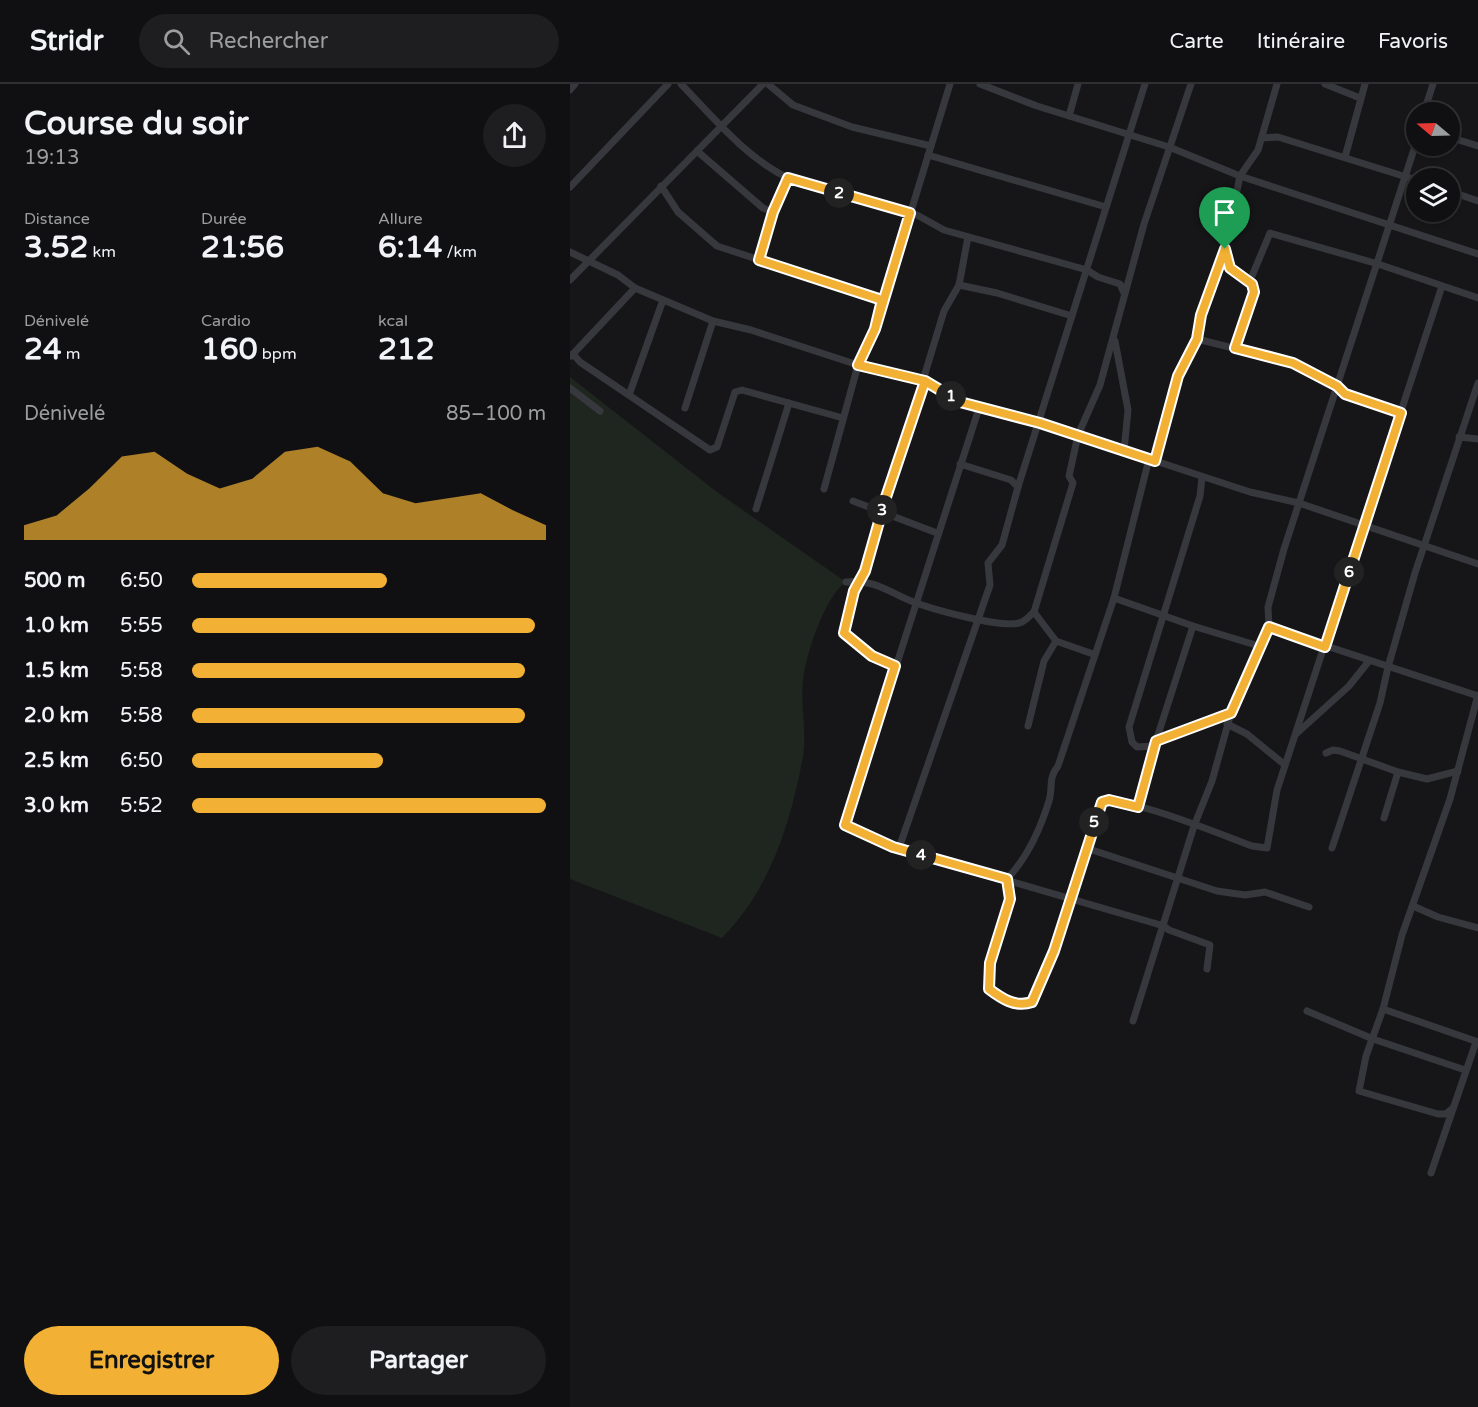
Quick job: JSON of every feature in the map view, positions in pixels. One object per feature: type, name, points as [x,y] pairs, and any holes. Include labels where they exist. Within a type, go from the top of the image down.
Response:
[{"type":"street","points":[[570,90],[575,84]]},
{"type":"street","points":[[570,187],[668,84]]},
{"type":"street","points":[[681,84],[721,125],[774,171],[788,178],[910,213],[931,225],[968,237],[1087,270],[1098,277],[1120,284],[1124,298]]},
{"type":"street","points":[[570,280],[763,84]]},
{"type":"street","points":[[768,84],[793,105],[852,127],[931,146]]},
{"type":"street","points":[[824,489],[858,365],[875,329],[950,84]]},
{"type":"street","points":[[980,84],[1069,116],[1169,147],[1240,176],[1478,254]]},
{"type":"street","points":[[1069,116],[1078,84]]},
{"type":"street","points":[[899,848],[990,585],[988,563],[1002,545],[1018,487],[1102,229],[1106,207],[1145,84]]},
{"type":"street","points":[[846,582],[859,580],[915,603],[1006,625],[1022,623],[1034,612],[1073,483],[1069,476],[1078,435],[1100,385],[1169,147],[1191,84]]},
{"type":"street","points":[[1277,84],[1258,150],[1240,176],[1225,249],[1201,315],[1197,339],[1178,376],[1114,598],[1058,766],[1050,777],[1050,795],[1044,814],[1027,854],[1007,879],[1010,899],[990,963],[989,989],[1002,999],[1018,1004],[1032,1002],[1054,951],[1102,802],[1109,800],[1138,807],[1252,846],[1267,848],[1277,790],[1442,286]]},
{"type":"street","points":[[1325,84],[1360,98]]},
{"type":"street","points":[[1345,157],[1365,84]]},
{"type":"street","points":[[1427,102],[1433,84]]},
{"type":"street","points":[[1133,1021],[1194,826],[1212,781],[1227,724],[1269,627],[1268,607],[1272,590],[1406,177],[1278,137],[1262,138]]},
{"type":"street","points":[[1460,140],[1478,146]]},
{"type":"street","points":[[697,151],[763,208],[773,212]]},
{"type":"street","points":[[928,155],[1106,207]]},
{"type":"street","points":[[759,260],[773,212],[788,178]]},
{"type":"street","points":[[661,186],[678,212],[717,246],[882,300]]},
{"type":"street","points":[[1460,194],[1477,198]]},
{"type":"street","points":[[1247,281],[1252,276],[1270,233],[1378,264],[1478,298]]},
{"type":"street","points":[[895,666],[872,656],[844,633],[854,591],[865,571],[881,510],[925,381],[944,311],[958,285],[968,237]]},
{"type":"street","points":[[1225,249],[1230,268],[1252,284],[1254,292],[1235,348]]},
{"type":"street","points":[[570,252],[618,275],[635,288],[713,321],[750,330],[858,365],[925,381],[960,402],[1040,423],[1250,492],[1299,503],[1478,564]]},
{"type":"street","points":[[958,285],[997,293],[1072,316]]},
{"type":"street","points":[[635,288],[572,356],[710,450],[717,447],[735,392],[741,390],[843,418]]},
{"type":"street","points":[[629,395],[663,300]]},
{"type":"street","points":[[685,408],[713,321]]},
{"type":"street","points":[[1115,332],[1114,348],[1128,410],[1124,451]]},
{"type":"street","points":[[1197,339],[1293,363],[1337,386],[1345,394],[1401,413]]},
{"type":"street","points":[[1332,848],[1380,703],[1415,573],[1426,546],[1478,383]]},
{"type":"street","points":[[570,388],[600,411]]},
{"type":"street","points":[[756,509],[789,403]]},
{"type":"street","points":[[979,408],[845,825],[899,848],[1164,926],[1210,945],[1207,969]]},
{"type":"street","points":[[1460,436],[1478,439]]},
{"type":"street","points":[[960,464],[1011,480],[1018,487]]},
{"type":"street","points":[[1202,477],[1200,496],[1129,727],[1132,742],[1137,747],[1155,743],[1231,713]]},
{"type":"street","points":[[853,501],[937,533]]},
{"type":"street","points":[[1114,598],[1259,646]]},
{"type":"street","points":[[1034,612],[1056,641],[1094,654]]},
{"type":"street","points":[[1138,807],[1155,743],[1193,626]]},
{"type":"street","points":[[1269,627],[1478,695],[1458,771],[1402,935],[1383,1009],[1366,1056],[1359,1091],[1438,1114],[1446,1114],[1453,1108]]},
{"type":"street","points":[[1028,726],[1044,661],[1056,641]]},
{"type":"street","points":[[1296,734],[1349,686],[1369,661]]},
{"type":"street","points":[[1227,724],[1247,734],[1285,765]]},
{"type":"street","points":[[1326,753],[1340,751],[1398,772],[1427,779],[1458,771]]},
{"type":"street","points":[[1384,818],[1398,772]]},
{"type":"street","points":[[1086,848],[1179,876],[1217,891],[1245,895],[1265,892],[1309,907]]},
{"type":"street","points":[[1413,906],[1438,917],[1478,928]]},
{"type":"street","points":[[1383,1009],[1477,1042],[1465,1070],[1431,1173]]},
{"type":"street","points":[[1307,1011],[1373,1039],[1465,1070]]},
{"type":"shaded area","points":[[570,377],[717,492],[846,582],[838,589],[824,612],[808,656],[802,690],[804,752],[784,833],[753,900],[722,938],[570,879]]},
{"type":"route","points":[[1225,249],[1201,315],[1197,339],[1178,376],[1155,461],[1040,423],[960,402],[925,381],[858,365],[875,329],[882,300],[759,260],[773,212],[788,178],[910,213],[875,329],[865,354],[858,365],[925,381],[886,497],[865,571],[854,591],[844,633],[872,656],[895,666],[845,825],[893,847],[1007,879],[1010,899],[990,963],[989,989],[1002,999],[1018,1004],[1032,1002],[1054,951],[1102,802],[1109,800],[1138,807],[1156,741],[1231,713],[1269,627],[1325,647],[1401,413],[1345,394],[1337,386],[1293,363],[1235,348],[1254,292],[1252,284],[1230,268],[1225,249]]}]
